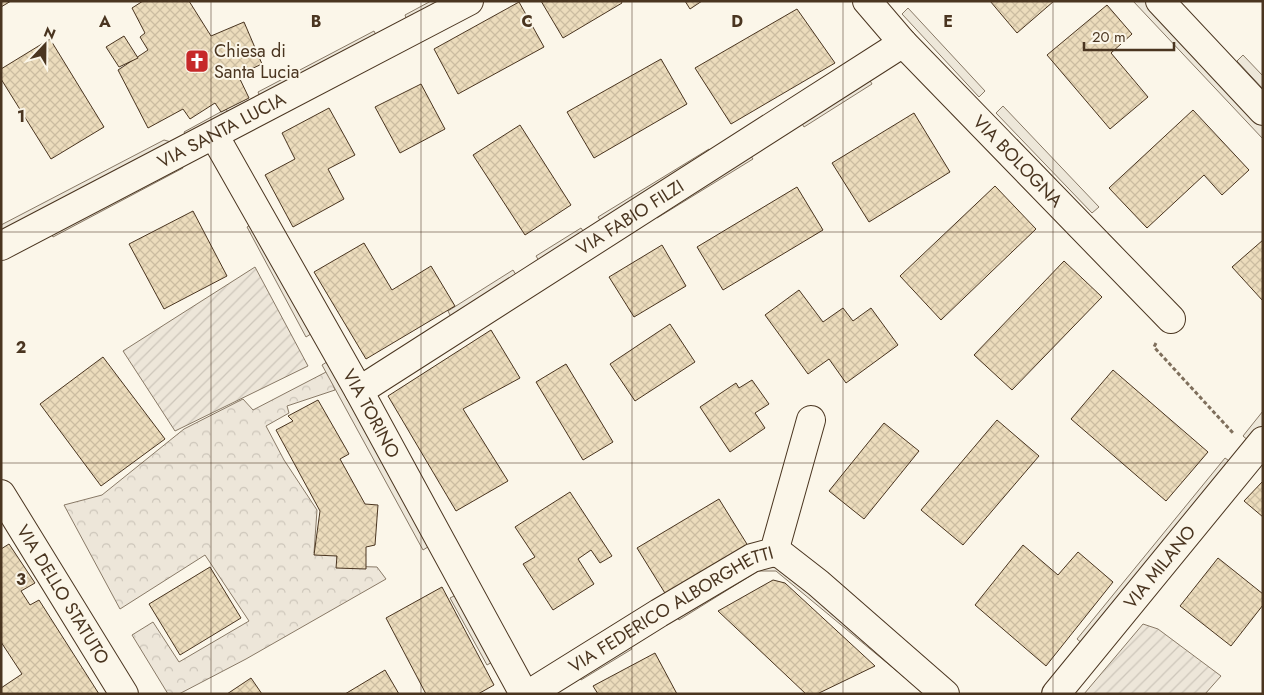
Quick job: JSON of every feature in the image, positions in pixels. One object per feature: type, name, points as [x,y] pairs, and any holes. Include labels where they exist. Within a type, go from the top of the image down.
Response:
[{"type":"street","name":"VIA SANTA LUCIA","points":[[1,246],[470,1]]},
{"type":"street","name":"VIA BOLOGNA","points":[[867,1],[903,43],[1171,319]]},
{"type":"street","points":[[1160,1],[1263,111]]},
{"type":"street","name":"VIA FABIO FILZI","points":[[359,391],[903,43]]},
{"type":"street","name":"VIA TORINO","points":[[214,135],[359,391],[524,694]]},
{"type":"street","name":"VIA FEDERICO ALBORGHETTI","points":[[529,694],[752,558],[774,552],[811,420]]},
{"type":"street","name":"VIA MILANO","points":[[1056,694],[1258,447]]},
{"type":"street","name":"VIA DELLO STATUTO","points":[[1,494],[124,694]]},
{"type":"street","points":[[774,552],[782,555],[818,583],[945,694]]},
{"type":"path","points":[[1171,319],[1154,347],[1258,447]]},
{"type":"green space","points":[[255,267],[308,366],[175,431],[123,351]]},
{"type":"green space","points":[[328,371],[335,390],[287,406],[289,413],[266,426],[284,460],[317,510],[314,553],[336,554],[339,566],[377,567],[386,579],[246,659],[179,694],[168,694],[132,635],[153,622],[179,662],[249,621],[205,555],[120,609],[64,505],[102,495],[184,429],[243,399],[253,410]]},
{"type":"green space","points":[[1143,624],[1158,629],[1221,676],[1205,694],[1084,694]]},
{"type":"shaded area","points":[[431,1],[450,1],[408,23],[405,15]]},
{"type":"shaded area","points":[[1133,1],[1145,1],[1263,126],[1263,139]]},
{"type":"shaded area","points":[[908,8],[985,91],[979,97],[902,14]]},
{"type":"shaded area","points":[[374,31],[378,39],[262,101],[258,92]]},
{"type":"shaded area","points":[[1243,55],[1263,76],[1263,89],[1237,61]]},
{"type":"shaded area","points":[[868,77],[872,84],[804,127],[800,120]]},
{"type":"shaded area","points":[[1003,106],[1099,207],[1092,213],[996,113]]},
{"type":"shaded area","points":[[226,109],[231,117],[188,140],[184,132]]},
{"type":"shaded area","points":[[164,140],[175,143],[1,234],[1,225]]},
{"type":"shaded area","points":[[709,149],[713,157],[603,225],[598,217]]},
{"type":"shaded area","points":[[748,152],[753,159],[657,218],[652,211]]},
{"type":"shaded area","points":[[179,160],[183,168],[53,237],[48,228]]},
{"type":"shaded area","points":[[254,223],[314,332],[306,337],[247,227]]},
{"type":"shaded area","points":[[581,228],[586,235],[541,264],[536,256]]},
{"type":"shaded area","points":[[513,270],[518,278],[452,319],[448,311]]},
{"type":"shaded area","points":[[330,360],[431,545],[423,550],[322,365]]},
{"type":"shaded area","points":[[1263,411],[1263,425],[1250,442],[1243,436]]},
{"type":"shaded area","points":[[1225,458],[1232,463],[1084,645],[1077,639]]},
{"type":"shaded area","points":[[776,561],[917,676],[910,682],[776,571],[758,571],[679,620],[674,612]]},
{"type":"shaded area","points":[[458,594],[494,661],[487,665],[450,598]]},
{"type":"shaded area","points":[[626,642],[632,649],[581,680],[577,674]]},
{"type":"building","points":[[1,1],[11,1],[1,7]]},
{"type":"building","name":"Chiesa di Santa Lucia","points":[[143,1],[189,1],[211,36],[244,22],[262,64],[238,75],[249,98],[221,112],[215,103],[190,119],[183,109],[148,128],[118,70],[148,50],[140,37],[145,33],[132,8]]},
{"type":"building","points":[[541,1],[621,1],[622,3],[563,38]]},
{"type":"building","points":[[685,1],[702,1],[690,9]]},
{"type":"building","points":[[990,1],[1054,1],[1017,33]]},
{"type":"building","points":[[519,2],[544,47],[458,94],[434,49]]},
{"type":"building","points":[[1107,5],[1132,34],[1111,53],[1148,97],[1110,129],[1047,55]]},
{"type":"building","points":[[797,9],[835,63],[731,124],[695,68]]},
{"type":"building","points":[[124,36],[138,58],[119,67],[106,47]]},
{"type":"building","points":[[50,39],[104,127],[51,159],[1,79],[1,69]]},
{"type":"building","points":[[661,59],[687,104],[594,158],[567,112]]},
{"type":"building","points":[[421,84],[445,129],[400,153],[375,107]]},
{"type":"building","points":[[329,108],[355,155],[328,169],[344,199],[293,227],[265,175],[295,159],[282,133]]},
{"type":"building","points":[[1193,110],[1249,170],[1222,195],[1204,175],[1147,228],[1109,188]]},
{"type":"building","points":[[914,113],[950,172],[869,222],[832,163]]},
{"type":"building","points":[[520,125],[571,205],[525,235],[473,155]]},
{"type":"building","points":[[995,186],[1036,229],[941,320],[900,276]]},
{"type":"building","points":[[797,187],[823,230],[723,290],[697,247]]},
{"type":"building","points":[[193,211],[227,276],[164,309],[129,244]]},
{"type":"building","points":[[1263,240],[1263,301],[1232,267]]},
{"type":"building","points":[[364,243],[392,290],[431,266],[455,306],[366,359],[314,272]]},
{"type":"building","points":[[662,245],[686,286],[634,317],[609,277]]},
{"type":"building","points":[[1064,261],[1102,297],[1012,390],[974,355]]},
{"type":"building","points":[[799,290],[823,322],[843,308],[853,321],[871,308],[898,345],[846,383],[829,359],[808,374],[765,315]]},
{"type":"building","points":[[670,324],[695,362],[635,401],[610,364]]},
{"type":"building","points":[[491,330],[520,378],[463,409],[508,481],[456,511],[388,396]]},
{"type":"building","points":[[103,357],[165,439],[101,486],[40,404]]},
{"type":"building","points":[[566,364],[613,442],[583,460],[536,382]]},
{"type":"building","points":[[1113,370],[1208,452],[1166,501],[1071,419]]},
{"type":"building","points":[[752,380],[769,404],[755,413],[765,428],[730,452],[700,407],[736,383],[739,388]]},
{"type":"building","points":[[318,400],[349,454],[340,459],[365,504],[378,505],[375,545],[366,547],[366,569],[336,568],[337,556],[314,555],[320,511],[276,430],[293,421],[288,416]]},
{"type":"building","points":[[997,420],[1039,456],[963,545],[921,510]]},
{"type":"building","points":[[884,423],[919,451],[864,519],[829,491]]},
{"type":"building","points":[[1263,481],[1263,517],[1244,501]]},
{"type":"building","points":[[570,492],[612,556],[600,563],[591,550],[578,559],[594,584],[553,610],[523,564],[535,557],[515,527]]},
{"type":"building","points":[[719,499],[750,549],[668,598],[637,548]]},
{"type":"building","points":[[9,544],[35,583],[21,591],[30,605],[39,600],[99,694],[1,694],[1,688],[22,674],[1,642],[1,549]]},
{"type":"building","points":[[1023,545],[1058,575],[1078,552],[1113,582],[1046,666],[975,605]]},
{"type":"building","points":[[1218,558],[1263,594],[1263,605],[1231,646],[1180,606]]},
{"type":"building","points":[[210,567],[241,618],[180,655],[149,604]]},
{"type":"building","points":[[773,580],[785,583],[875,666],[817,694],[806,694],[718,611]]},
{"type":"building","points":[[442,587],[494,685],[478,694],[426,694],[386,618]]},
{"type":"building","points":[[655,653],[677,694],[598,694],[593,686]]},
{"type":"building","points":[[385,670],[399,694],[345,694]]},
{"type":"building","points":[[251,678],[262,694],[227,694]]},
{"type":"place","name":"Chiesa di Santa Lucia","points":[[197,61]]}]
